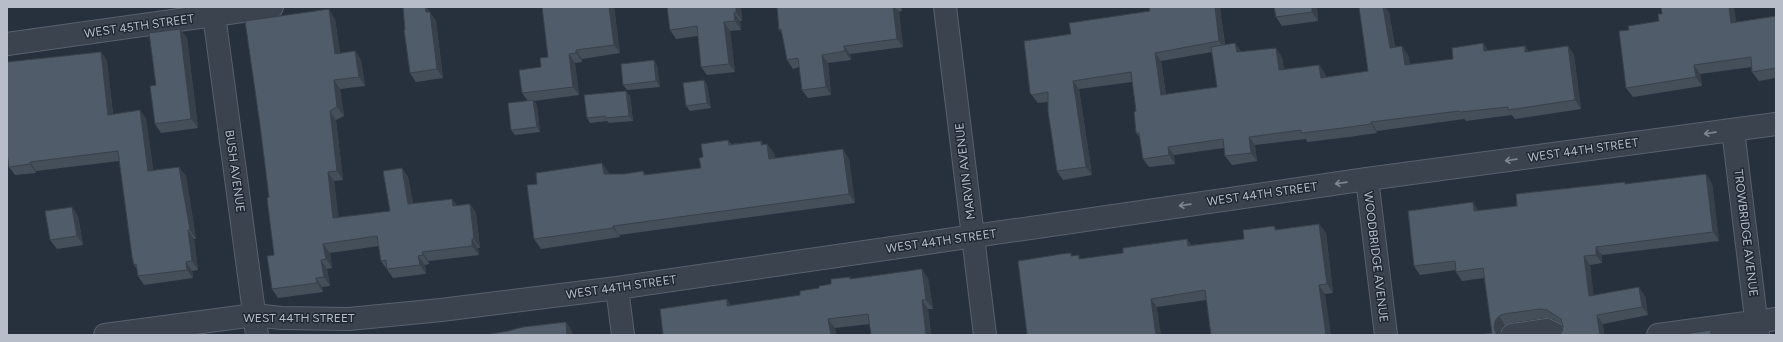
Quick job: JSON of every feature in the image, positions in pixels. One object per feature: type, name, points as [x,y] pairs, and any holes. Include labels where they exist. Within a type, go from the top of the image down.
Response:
[{"type":"street","name":"WEST 45TH STREET","points":[[7,44],[213,11],[272,7]]},
{"type":"street","name":"MARVIN AVENUE","points":[[945,7],[985,335]]},
{"type":"street","name":"BUSH AVENUE","points":[[213,11],[256,325]]},
{"type":"street","name":"WEST 44TH STREET","points":[[105,335],[256,325],[281,318],[349,319],[441,310],[617,288],[1367,179],[1776,124]]},
{"type":"street","name":"TROWBRIDGE AVENUE","points":[[1733,130],[1764,325]]},
{"type":"street","name":"WOODBRIDGE AVENUE","points":[[1367,179],[1386,335]]},
{"type":"street","points":[[617,288],[623,335]]},
{"type":"street","points":[[1658,335],[1764,325]]},
{"type":"street","points":[[1512,335],[1547,330],[1557,335]]},
{"type":"building","points":[[403,7],[425,7],[426,12],[430,12],[437,69],[410,73],[404,30]]},
{"type":"building","points":[[542,7],[609,7],[614,45],[576,50],[576,53],[569,54],[573,87],[522,93],[519,70],[541,67],[540,58],[548,57]]},
{"type":"building","points":[[667,7],[736,7],[736,12],[734,13],[735,21],[724,22],[729,64],[701,67],[697,26],[670,30]]},
{"type":"building","points":[[777,7],[893,7],[897,39],[844,46],[845,51],[822,55],[826,87],[802,90],[798,58],[787,60],[781,29],[779,30]]},
{"type":"building","points":[[1149,7],[1215,7],[1219,41],[1155,53],[1161,95],[1217,87],[1211,47],[1235,43],[1237,52],[1276,48],[1279,70],[1319,65],[1321,78],[1368,71],[1359,7],[1383,7],[1390,48],[1402,46],[1405,65],[1453,59],[1452,48],[1483,43],[1484,51],[1525,46],[1525,52],[1568,46],[1575,100],[1508,110],[1508,107],[1459,111],[1371,122],[1371,124],[1343,128],[1301,133],[1301,130],[1249,137],[1251,153],[1225,156],[1223,139],[1168,147],[1169,155],[1143,159],[1139,133],[1136,133],[1134,112],[1136,111],[1131,72],[1073,81],[1086,167],[1057,171],[1048,111],[1048,92],[1032,95],[1030,93],[1024,41],[1071,34],[1069,23],[1150,11]]},
{"type":"building","points":[[1274,7],[1312,7],[1312,12],[1276,17]]},
{"type":"building","points":[[1661,7],[1729,7],[1731,23],[1776,16],[1776,68],[1752,72],[1751,57],[1694,65],[1696,77],[1626,88],[1619,31],[1629,30],[1628,26],[1659,21],[1658,14],[1662,14]]},
{"type":"building","points":[[329,9],[335,54],[355,51],[359,77],[334,80],[337,107],[330,111],[337,171],[328,172],[333,218],[390,211],[383,171],[402,168],[408,204],[452,199],[453,206],[470,204],[474,239],[472,239],[472,246],[422,252],[423,255],[418,256],[420,265],[387,269],[386,260],[381,261],[377,236],[323,244],[326,259],[321,260],[324,277],[316,278],[317,283],[272,289],[267,256],[274,255],[267,198],[269,197],[245,21]]},
{"type":"building","points":[[180,29],[191,119],[155,124],[150,86],[156,85],[149,33]]},
{"type":"building","points":[[101,52],[108,115],[140,110],[148,171],[179,167],[190,230],[188,230],[192,261],[186,262],[187,270],[138,276],[136,264],[134,265],[132,257],[118,151],[30,162],[30,164],[9,167],[7,153],[7,62]]},
{"type":"building","points":[[654,60],[656,81],[623,85],[621,64]]},
{"type":"building","points":[[704,80],[707,103],[686,106],[683,83]]},
{"type":"building","points":[[626,91],[629,116],[587,118],[584,95]]},
{"type":"building","points":[[533,100],[537,127],[511,130],[508,103]]},
{"type":"building","points":[[728,140],[729,145],[761,141],[761,145],[767,144],[769,159],[843,149],[849,194],[613,226],[613,228],[534,239],[527,185],[537,184],[536,173],[602,163],[604,174],[624,174],[643,171],[644,175],[701,168],[699,158],[703,157],[701,144]]},
{"type":"building","points":[[1706,174],[1713,232],[1596,247],[1596,255],[1584,256],[1589,296],[1639,287],[1642,307],[1597,315],[1600,335],[1559,335],[1562,332],[1563,326],[1561,319],[1547,310],[1540,309],[1499,316],[1495,321],[1494,328],[1497,335],[1479,335],[1492,333],[1483,268],[1456,272],[1455,261],[1414,266],[1408,211],[1473,202],[1474,211],[1517,206],[1516,194],[1625,182],[1625,184]]},
{"type":"building","points":[[72,207],[77,236],[50,240],[45,211]]},
{"type":"building","points":[[1319,224],[1327,284],[1319,285],[1326,335],[1211,335],[1205,290],[1151,299],[1156,335],[1022,335],[1027,334],[1018,261],[1071,253],[1071,256],[1079,255],[1079,259],[1123,253],[1123,248],[1187,239],[1188,246],[1244,239],[1243,230],[1274,226],[1275,230]]},
{"type":"building","points":[[922,269],[926,300],[922,300],[926,335],[871,335],[868,314],[828,319],[831,335],[663,335],[660,309],[727,299],[727,306],[800,295],[800,291],[819,288],[819,286],[831,284],[831,279],[850,277],[850,279]]},
{"type":"building","points":[[566,322],[567,335],[485,335],[523,327]]},
{"type":"building","points":[[1711,330],[1711,335],[1677,335]]}]
